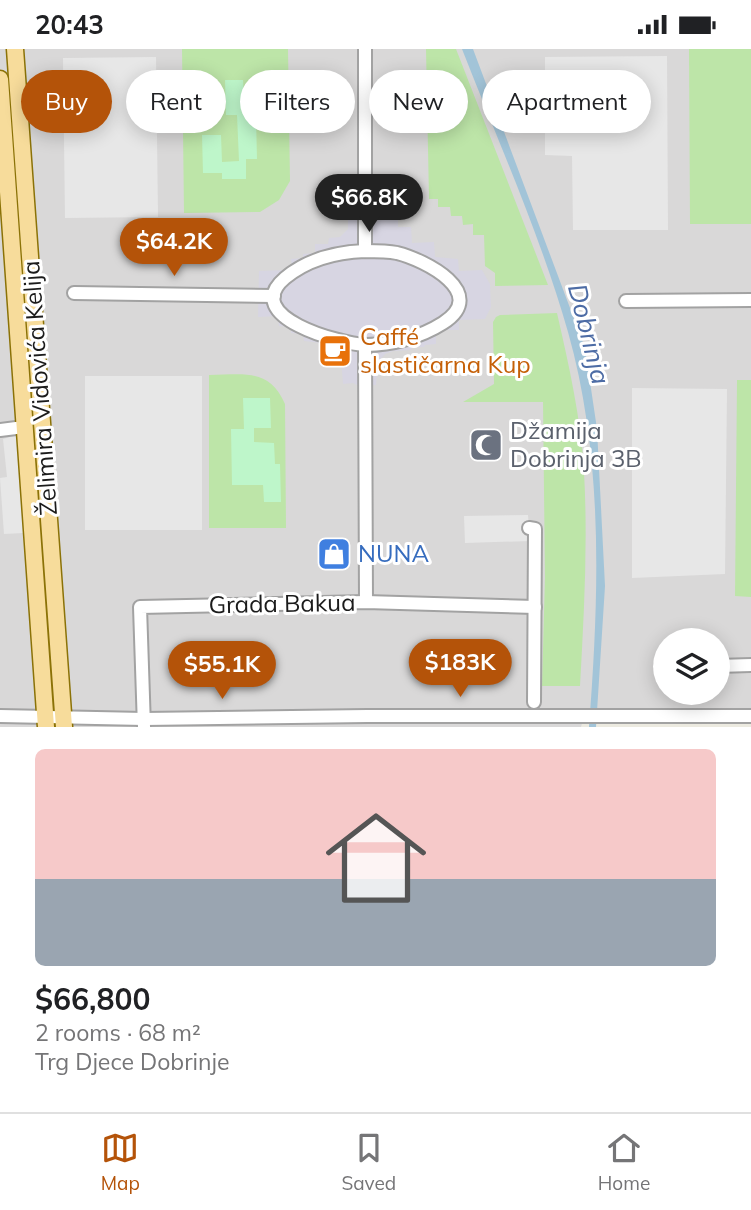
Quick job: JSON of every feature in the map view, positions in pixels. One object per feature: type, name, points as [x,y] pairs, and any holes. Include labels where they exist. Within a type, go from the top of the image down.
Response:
[{"type":"main road","name":"Želimira Vidovića Kelija","points":[[15,49],[64,722]]},
{"type":"main road","name":"Želimira Vidovića Kelija","points":[[0,79],[46,723]]},
{"type":"street","points":[[365,49],[365,251]]},
{"type":"street","points":[[365,251],[394,253],[432,267],[452,282],[459,295],[452,316],[433,328],[395,342],[365,345],[328,337],[294,324],[279,311],[274,296],[283,280],[305,265],[337,254],[365,251]]},
{"type":"street","points":[[74,293],[274,296]]},
{"type":"street","points":[[626,301],[751,300]]},
{"type":"street","points":[[365,345],[366,602]]},
{"type":"street","points":[[0,430],[24,427]]},
{"type":"street","points":[[529,528],[535,529],[534,702]]},
{"type":"street","name":"Grada Bakua","points":[[144,723],[140,607],[366,602],[535,607]]},
{"type":"street","points":[[730,666],[751,665]]},
{"type":"street","points":[[0,716],[46,723],[616,715],[751,716]]},
{"type":"shaded area","points":[[0,49],[751,49],[751,710],[586,709],[581,727],[0,727]]},
{"type":"shaded area","points":[[667,56],[668,230],[573,230],[572,156],[545,155],[545,133],[651,133],[651,70],[545,70],[545,57]]},
{"type":"shaded area","points":[[156,57],[156,70],[126,70],[126,133],[157,133],[158,217],[65,218],[64,133],[112,133],[112,70],[63,70],[63,58]]},
{"type":"shaded area","points":[[376,204],[376,215],[398,214],[398,227],[411,227],[412,243],[434,242],[435,257],[458,259],[459,271],[482,270],[490,284],[491,307],[485,319],[459,320],[459,330],[436,330],[436,344],[385,354],[378,362],[376,385],[343,384],[340,345],[304,341],[303,334],[291,333],[291,327],[279,326],[278,316],[258,317],[259,271],[287,270],[287,266],[292,266],[291,259],[315,253],[315,244],[328,244],[329,238],[340,237],[348,229],[348,205]]},
{"type":"shaded area","points":[[85,376],[202,376],[202,530],[85,530]]},
{"type":"shaded area","points":[[632,388],[727,389],[725,574],[632,578]]},
{"type":"shaded area","points":[[17,435],[23,533],[4,534],[0,478],[7,477],[3,439]]},
{"type":"shaded area","points":[[528,515],[530,541],[465,543],[464,516]]},
{"type":"green space","points":[[182,49],[288,49],[288,70],[240,70],[240,133],[289,133],[290,181],[279,200],[260,212],[184,213],[183,133],[226,133],[226,70],[182,70]]},
{"type":"green space","points":[[426,49],[456,49],[464,70],[426,70]]},
{"type":"green space","points":[[689,49],[751,49],[751,224],[690,224]]},
{"type":"green space","points":[[226,80],[240,80],[240,133],[256,133],[257,159],[246,159],[246,179],[222,179],[222,173],[203,173],[202,135],[221,135],[222,162],[239,161],[237,115],[226,115]]},
{"type":"green space","points":[[468,80],[482,116],[482,133],[489,133],[548,285],[495,286],[495,273],[485,266],[484,235],[473,235],[473,224],[463,225],[462,216],[451,216],[450,207],[438,207],[438,199],[429,199],[428,133],[468,133]]},
{"type":"green space","points":[[557,313],[577,412],[584,472],[586,552],[580,686],[542,686],[545,577],[543,402],[463,402],[494,384],[493,322],[496,317]]},
{"type":"green space","points":[[243,374],[263,379],[271,384],[285,404],[286,528],[209,528],[209,375]]},
{"type":"green space","points":[[737,380],[751,380],[751,597],[735,596]]},
{"type":"green space","points":[[243,398],[270,398],[271,428],[254,428],[254,442],[274,443],[275,464],[280,464],[281,502],[264,502],[263,485],[232,485],[231,429],[244,429]]},
{"type":"water","name":"Dobrinja","points":[[462,49],[473,49],[482,73],[482,99]]},
{"type":"water","name":"Dobrinja","points":[[496,133],[504,133],[585,348],[597,429],[605,586],[596,727],[589,727],[595,628],[596,528],[588,429],[568,332]]},
{"type":"place","name":"Caffé slastičarna Kup","points":[[335,351]]},
{"type":"place","name":"Džamija Dobrinja 3B","points":[[486,445]]},
{"type":"place","name":"NUNA","points":[[334,554]]}]
